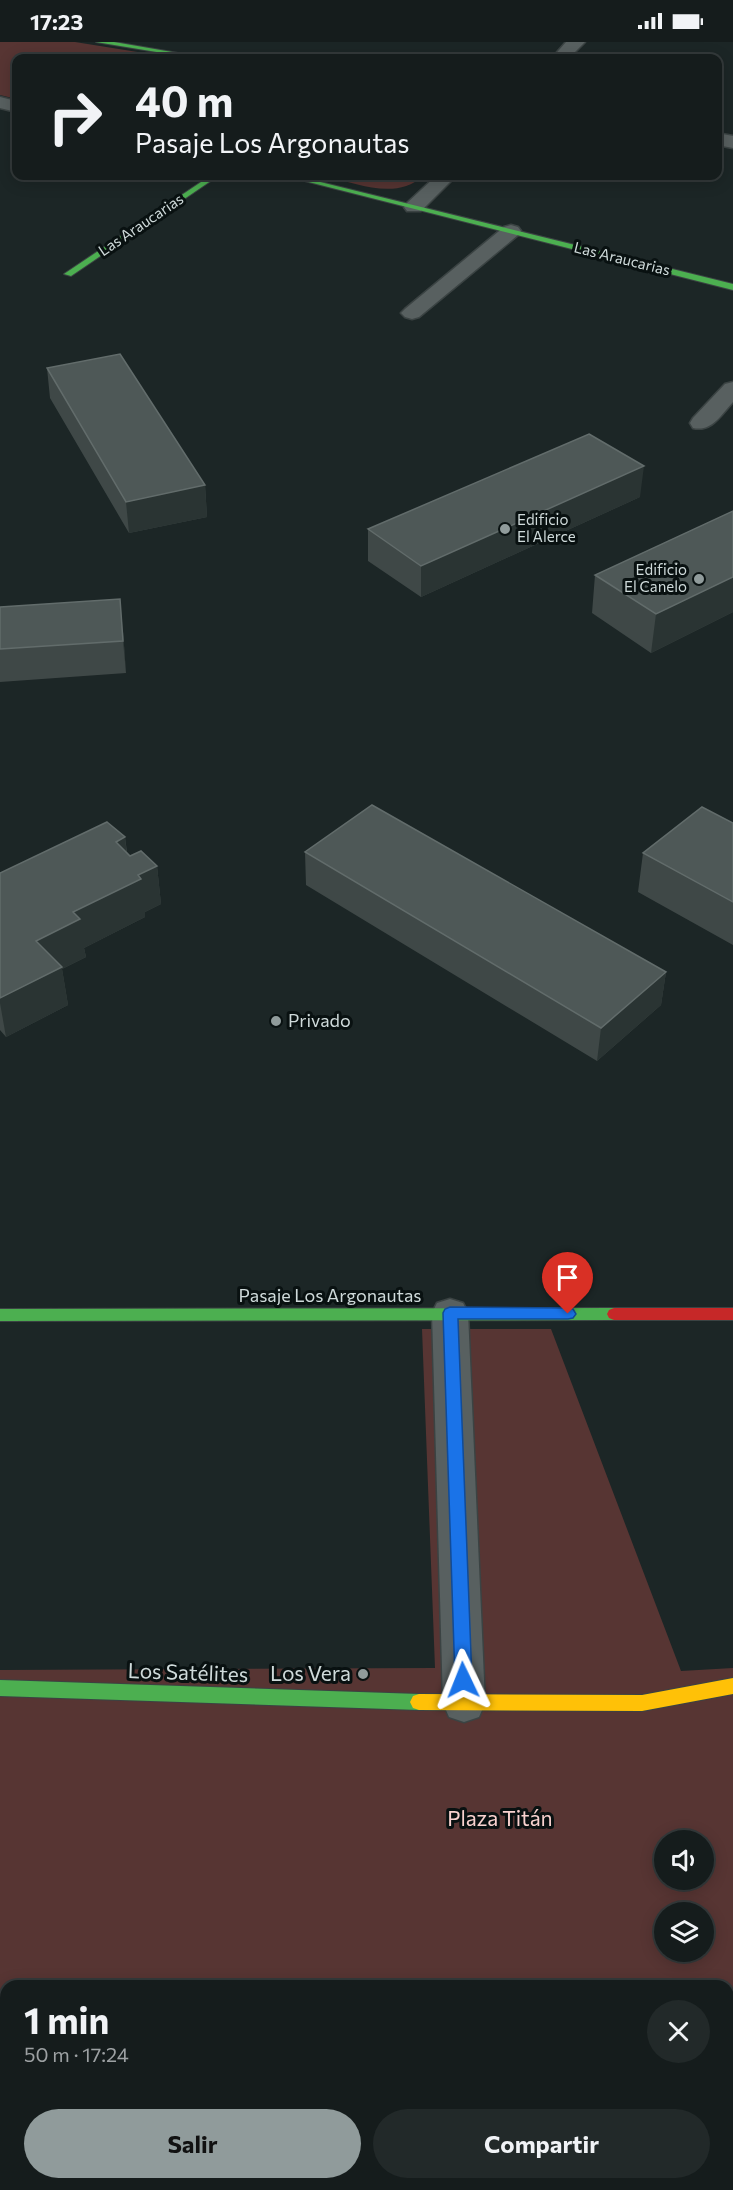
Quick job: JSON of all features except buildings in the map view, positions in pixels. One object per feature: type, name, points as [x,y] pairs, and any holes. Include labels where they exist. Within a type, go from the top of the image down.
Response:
[{"type":"street","points":[[100,42],[177,54]]},
{"type":"street","points":[[564,54],[576,42]]},
{"type":"street","name":"Las Araucarias","points":[[68,274],[208,180]]},
{"type":"street","name":"Las Araucarias","points":[[305,180],[733,287]]},
{"type":"street","points":[[414,207],[442,180]]},
{"type":"street","points":[[412,313],[511,231]]},
{"type":"street","points":[[701,423],[733,389]]},
{"type":"street","points":[[450,1313],[464,1703]]},
{"type":"street","name":"Pasaje Los Argonautas","points":[[0,1315],[733,1314]]},
{"type":"street","name":"Los Satélites","points":[[0,1688],[464,1703],[642,1702],[733,1686]]},
{"type":"green space","points":[[0,42],[75,42],[150,54],[12,54],[12,98],[0,95]]},
{"type":"green space","points":[[340,180],[417,180],[401,188],[363,186]]},
{"type":"green space","name":"Plaza Titán","points":[[422,1329],[551,1329],[681,1671],[733,1668],[733,1980],[0,1980],[0,1670],[435,1668]]},
{"type":"traffic: fast","points":[[100,42],[177,54]]},
{"type":"traffic: fast","points":[[68,274],[208,180]]},
{"type":"traffic: fast","points":[[305,180],[733,287]]},
{"type":"traffic: fast","points":[[0,1315],[614,1314]]},
{"type":"traffic: fast","points":[[0,1688],[419,1702]]},
{"type":"traffic: slow","points":[[419,1702],[642,1703],[733,1686]]},
{"type":"traffic: jam","points":[[614,1314],[733,1314]]},
{"type":"place","name":"Edificio El Alerce","points":[[505,529]]},
{"type":"place","name":"Edificio El Canelo","points":[[699,579]]},
{"type":"place","name":"Privado","points":[[276,1021]]},
{"type":"place","name":"Los Vera","points":[[363,1674]]},
{"type":"route","points":[[463,1680],[450,1313],[568,1314]]}]
